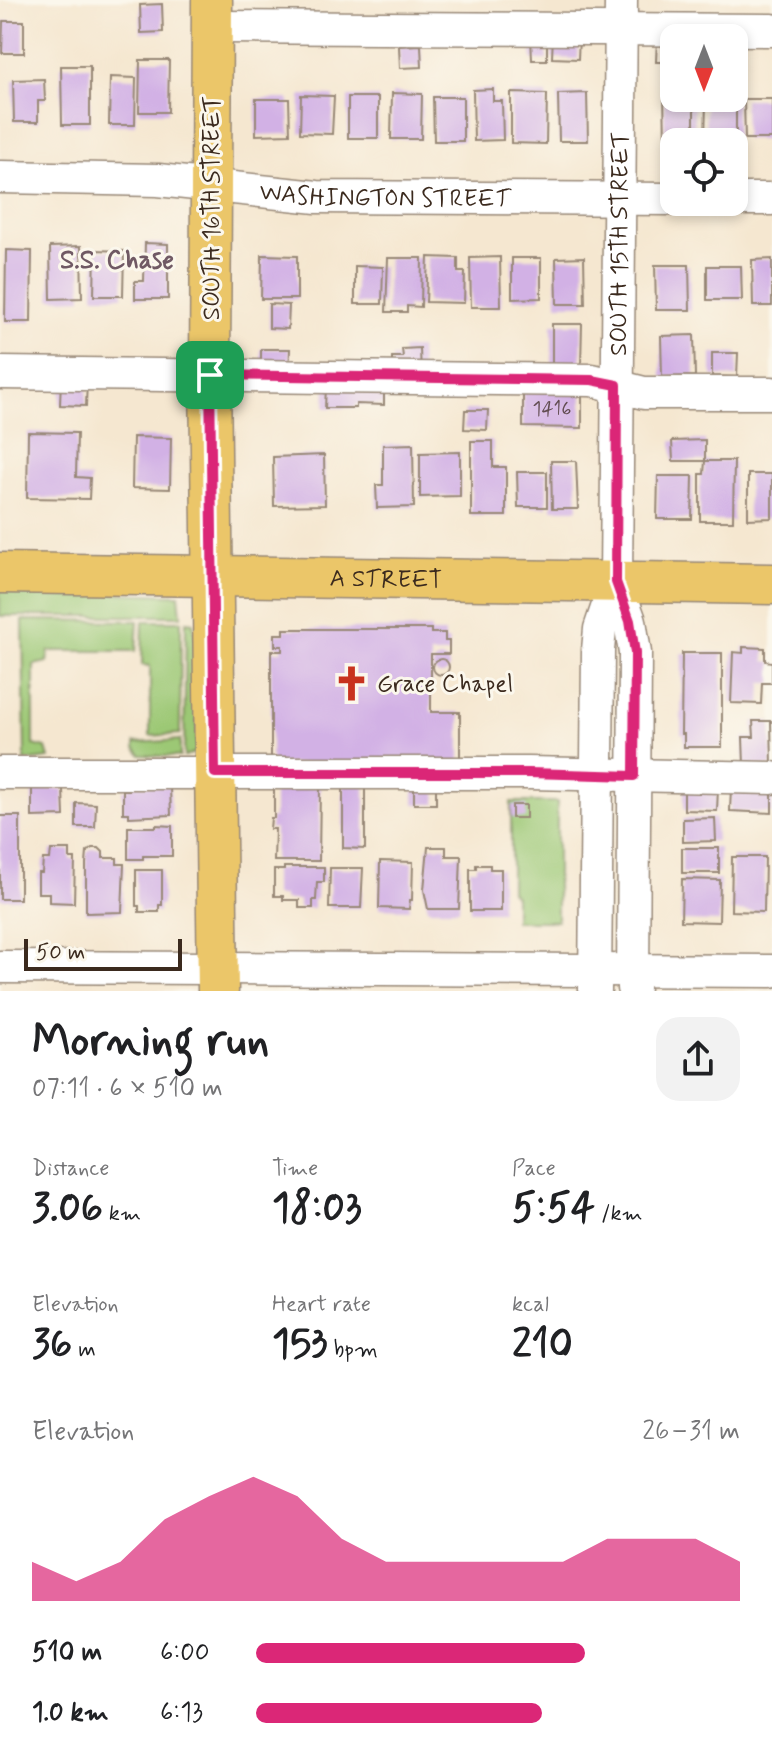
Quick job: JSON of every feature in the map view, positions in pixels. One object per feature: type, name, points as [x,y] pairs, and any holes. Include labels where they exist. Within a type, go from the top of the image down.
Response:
[{"type":"main road","name":"SOUTH 16TH STREET","points":[[212,14],[210,375],[217,979]]},
{"type":"main road","name":"A STREET","points":[[0,573],[772,584]]},
{"type":"street","points":[[212,14],[621,14],[772,30]]},
{"type":"street","name":"SOUTH 15TH STREET","points":[[616,582],[621,14]]},
{"type":"street","name":"WASHINGTON STREET","points":[[0,177],[113,178],[317,197],[660,199]]},
{"type":"street","points":[[748,199],[772,199]]},
{"type":"street","points":[[0,373],[577,380],[617,385],[644,393],[772,393]]},
{"type":"street","points":[[596,980],[600,629],[616,582]]},
{"type":"street","points":[[616,582],[630,621],[635,653],[633,980]]},
{"type":"street","points":[[0,773],[772,778]]},
{"type":"street","points":[[0,967],[217,979],[633,980],[772,971]]},
{"type":"green space","points":[[0,590],[179,595],[181,616],[0,616]]},
{"type":"green space","points":[[23,620],[138,621],[136,651],[49,651],[47,662],[34,665],[34,745],[46,748],[49,758],[25,761]]},
{"type":"green space","points":[[143,621],[181,621],[180,734],[150,736],[150,666],[142,665]]},
{"type":"green space","points":[[186,621],[193,622],[200,662],[196,752],[184,757]]},
{"type":"green space","points":[[180,740],[180,757],[141,755],[135,748],[135,743]]},
{"type":"green space","points":[[511,802],[557,802],[557,921],[515,921],[515,896],[511,891]]},
{"type":"building","points":[[162,4],[163,32],[141,33],[140,5]]},
{"type":"building","points":[[3,21],[24,21],[24,53],[2,53]]},
{"type":"building","points":[[547,36],[547,60],[532,60],[531,37]]},
{"type":"building","points":[[553,36],[579,37],[578,59],[552,58]]},
{"type":"building","points":[[657,38],[660,38],[660,62],[656,62]]},
{"type":"building","points":[[421,45],[422,67],[400,68],[399,46]]},
{"type":"building","points":[[140,60],[169,60],[168,112],[139,112]]},
{"type":"building","points":[[61,66],[90,66],[90,125],[62,125]]},
{"type":"building","points":[[110,77],[136,78],[135,125],[109,125]]},
{"type":"building","points":[[44,79],[45,101],[38,101],[38,122],[14,122],[13,80]]},
{"type":"building","points":[[493,89],[493,101],[502,101],[503,140],[474,141],[473,90]]},
{"type":"building","points":[[392,93],[422,94],[421,139],[391,139]]},
{"type":"building","points":[[511,93],[547,94],[546,144],[511,143]]},
{"type":"building","points":[[587,93],[588,141],[559,141],[558,94]]},
{"type":"building","points":[[301,95],[334,96],[332,134],[300,133]]},
{"type":"building","points":[[348,97],[378,97],[378,138],[348,138]]},
{"type":"building","points":[[433,97],[463,97],[463,141],[434,141]]},
{"type":"building","points":[[256,99],[289,99],[290,134],[256,135]]},
{"type":"building","points":[[748,99],[772,99],[772,139],[748,139],[748,128],[745,128]]},
{"type":"building","points":[[664,112],[694,112],[694,128],[665,128]]},
{"type":"building","points":[[706,112],[736,112],[736,128],[705,128]]},
{"type":"building","points":[[145,243],[168,244],[168,299],[135,299],[135,281],[144,281]]},
{"type":"building","points":[[81,246],[82,298],[51,299],[50,247]]},
{"type":"building","points":[[6,250],[32,251],[31,322],[5,322]]},
{"type":"building","points":[[95,250],[124,251],[123,296],[94,296]]},
{"type":"building","points":[[262,255],[297,256],[297,299],[261,299]]},
{"type":"building","points":[[428,257],[458,258],[458,272],[465,272],[464,303],[426,302]]},
{"type":"building","points":[[500,257],[501,307],[471,307],[470,258]]},
{"type":"building","points":[[584,257],[585,304],[557,304],[556,258]]},
{"type":"building","points":[[388,258],[422,258],[421,307],[407,306],[407,312],[386,312]]},
{"type":"building","points":[[512,258],[541,258],[541,298],[512,299]]},
{"type":"building","points":[[772,259],[772,306],[753,306],[752,260]]},
{"type":"building","points":[[655,265],[689,265],[690,310],[656,310]]},
{"type":"building","points":[[355,266],[383,267],[382,304],[355,304]]},
{"type":"building","points":[[707,266],[741,266],[742,300],[707,300]]},
{"type":"building","points":[[269,304],[289,305],[288,329],[269,328]]},
{"type":"building","points":[[552,324],[582,324],[581,365],[552,364]]},
{"type":"building","points":[[694,335],[695,376],[662,377],[661,336]]},
{"type":"building","points":[[420,348],[421,375],[392,376],[392,357],[403,357],[402,349]]},
{"type":"building","points":[[261,349],[290,349],[289,373],[261,372]]},
{"type":"building","points":[[712,353],[738,353],[737,377],[712,376]]},
{"type":"building","points":[[61,379],[87,380],[86,406],[60,405]]},
{"type":"building","points":[[326,387],[384,387],[384,405],[356,404],[356,408],[325,408]]},
{"type":"building","points":[[523,389],[582,389],[582,428],[523,427]]},
{"type":"building","points":[[465,410],[488,410],[487,430],[464,429]]},
{"type":"building","points":[[28,432],[77,433],[76,477],[90,478],[89,499],[27,498]]},
{"type":"building","points":[[133,437],[171,438],[170,489],[132,488]]},
{"type":"building","points":[[705,440],[705,461],[673,461],[672,441]]},
{"type":"building","points":[[471,441],[493,441],[493,467],[506,467],[506,516],[471,516]]},
{"type":"building","points":[[413,444],[414,507],[377,508],[376,485],[383,485],[383,445]]},
{"type":"building","points":[[460,452],[460,496],[420,497],[420,453]]},
{"type":"building","points":[[324,455],[325,505],[274,506],[273,457]]},
{"type":"building","points":[[551,461],[576,461],[578,509],[552,509]]},
{"type":"building","points":[[705,461],[734,461],[733,521],[700,521],[700,474],[704,474]]},
{"type":"building","points":[[517,472],[547,472],[547,507],[518,507]]},
{"type":"building","points":[[748,474],[772,474],[772,518],[748,519]]},
{"type":"building","points":[[658,476],[693,476],[692,519],[657,519]]},
{"type":"building","name":"Grace Chapel","points":[[284,629],[431,629],[431,633],[445,633],[445,641],[449,641],[449,654],[431,654],[431,712],[460,712],[460,762],[271,764],[271,651],[282,651],[282,646],[275,646],[275,634],[284,634]]},
{"type":"building","points":[[743,647],[765,648],[765,661],[772,662],[772,683],[762,683],[761,704],[731,703],[733,652],[743,653]]},
{"type":"building","points":[[682,653],[722,653],[722,747],[684,747],[684,734],[681,734]]},
{"type":"building","points":[[441,659],[447,661],[447,673],[441,675],[435,673],[433,667],[435,661]]},
{"type":"building","points":[[753,721],[771,721],[772,766],[744,766],[743,737],[754,737]]},
{"type":"building","points":[[343,784],[365,784],[365,849],[343,848]]},
{"type":"building","points":[[414,784],[436,784],[436,804],[414,804]]},
{"type":"building","points":[[129,785],[170,787],[171,815],[129,817],[129,813],[123,813],[123,790],[129,790]]},
{"type":"building","points":[[274,787],[320,787],[319,861],[274,861],[275,829],[270,829],[271,818],[274,818]]},
{"type":"building","points":[[684,787],[718,788],[717,811],[684,810]]},
{"type":"building","points":[[731,788],[772,789],[772,813],[730,811]]},
{"type":"building","points":[[32,789],[63,789],[64,816],[32,817]]},
{"type":"building","points":[[76,803],[96,804],[95,827],[76,827]]},
{"type":"building","points":[[512,805],[526,805],[526,818],[512,818]]},
{"type":"building","points":[[0,816],[20,816],[20,899],[0,899]]},
{"type":"building","points":[[715,818],[716,841],[683,842],[683,819]]},
{"type":"building","points":[[172,826],[172,856],[128,859],[128,827]]},
{"type":"building","points":[[428,847],[446,847],[446,856],[461,856],[459,909],[428,909],[424,890]]},
{"type":"building","points":[[99,848],[103,858],[117,858],[117,864],[124,864],[122,912],[86,913],[87,852]]},
{"type":"building","points":[[682,848],[719,848],[719,873],[682,873]]},
{"type":"building","points":[[51,850],[70,850],[70,859],[75,859],[74,903],[49,902],[49,893],[38,893],[38,873],[42,873],[43,859],[50,859]]},
{"type":"building","points":[[732,857],[765,857],[764,912],[731,911]]},
{"type":"building","points":[[380,861],[413,862],[409,909],[379,908]]},
{"type":"building","points":[[476,865],[501,869],[501,911],[470,911],[470,869],[476,869]]},
{"type":"building","points":[[284,867],[324,867],[324,882],[317,882],[313,908],[299,908],[299,900],[283,900],[283,896],[274,896],[274,870],[284,870]]},
{"type":"building","points":[[330,868],[363,868],[361,908],[329,908]]},
{"type":"building","points":[[136,870],[162,870],[162,905],[159,905],[159,912],[139,912],[139,906],[136,906]]},
{"type":"building","points":[[682,879],[720,880],[719,922],[681,921]]},
{"type":"place","name":"Grace Chapel","points":[[351,683]]},
{"type":"district","name":"S.S. Chase","points":[[117,259]]},
{"type":"route","points":[[210,375],[592,380],[617,385],[616,582],[632,628],[635,653],[634,776],[215,773],[210,375]]}]
